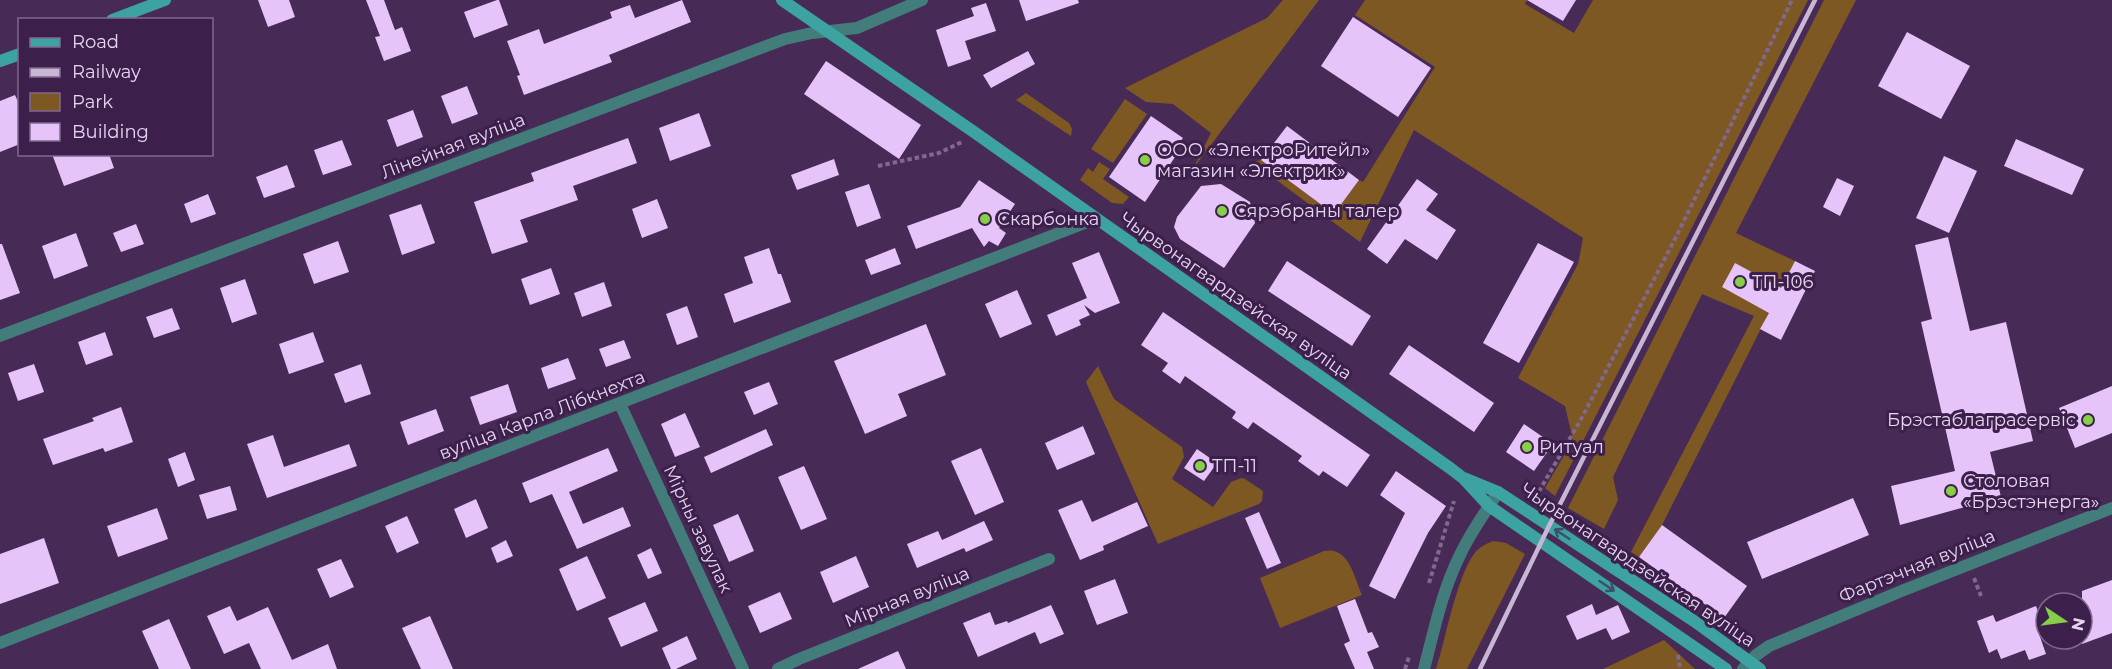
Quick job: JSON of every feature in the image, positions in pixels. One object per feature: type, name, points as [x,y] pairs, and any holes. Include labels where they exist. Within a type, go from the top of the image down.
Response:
[{"type":"main road","points":[[117,18],[165,0]]},
{"type":"main road","name":"Чырвонагвардзейская вуліца","points":[[782,0],[974,132],[1463,478],[1489,506],[1726,669]]},
{"type":"main road","points":[[0,61],[18,55]]},
{"type":"main road","name":"Чырвонагвардзейская вуліца","points":[[1463,478],[1498,492],[1694,621],[1746,665],[1760,669]]},
{"type":"street","name":"Лінейная вуліца","points":[[0,336],[785,39],[857,28],[922,0]]},
{"type":"street","name":"вуліца Карла Лібкнехта","points":[[0,643],[1095,219]]},
{"type":"street","name":"Мірны завулак","points":[[620,404],[743,669]]},
{"type":"street","points":[[1424,669],[1452,573],[1460,554],[1498,492]]},
{"type":"street","name":"Фартэчная вуліца","points":[[1746,665],[1769,646],[2112,508]]},
{"type":"street","name":"Мірная вуліца","points":[[778,669],[1049,559]]},
{"type":"path","points":[[1527,511],[1570,440],[1694,203],[1792,0]]},
{"type":"path","points":[[878,166],[939,153],[959,144],[974,132]]},
{"type":"green space","points":[[1283,0],[1319,0],[1193,169],[1211,133],[1173,104],[1146,102],[1125,88],[1267,18]]},
{"type":"green space","points":[[1365,0],[1527,0],[1525,4],[1574,33],[1593,0],[1808,0],[1555,496],[1545,488],[1573,440],[1565,406],[1518,378],[1578,264],[1583,238],[1414,130],[1360,242],[1252,162],[1261,160],[1334,214],[1359,180],[1363,182],[1435,67],[1355,15]]},
{"type":"green space","points":[[1824,0],[1856,0],[1736,233],[1795,261],[1662,525],[1639,557],[1631,552],[1754,316],[1702,294],[1613,477],[1618,500],[1604,529],[1568,508]]},
{"type":"green space","points":[[1026,93],[1069,123],[1072,129],[1071,136],[1016,100]]},
{"type":"green space","points":[[1125,99],[1147,114],[1113,163],[1091,149]]},
{"type":"green space","points":[[1099,162],[1110,169],[1103,179],[1129,197],[1123,204],[1112,203],[1080,180],[1088,168],[1093,172]]},
{"type":"green space","points":[[1098,366],[1114,399],[1182,447],[1184,457],[1172,479],[1213,507],[1231,482],[1241,478],[1263,491],[1262,501],[1158,544],[1086,382]]},
{"type":"green space","points":[[1493,541],[1506,543],[1525,554],[1467,669],[1436,669],[1462,578],[1478,549]]},
{"type":"green space","points":[[1324,551],[1339,553],[1345,558],[1362,595],[1280,628],[1260,578]]},
{"type":"green space","points":[[1664,640],[1695,669],[1603,669]]},
{"type":"building","points":[[258,0],[289,0],[295,17],[268,27]]},
{"type":"building","points":[[366,0],[384,0],[395,30],[402,27],[411,51],[384,61],[375,37],[380,36]]},
{"type":"building","points":[[499,0],[508,25],[474,38],[464,12]]},
{"type":"building","points":[[682,0],[691,22],[609,55],[612,62],[524,95],[517,76],[520,75],[507,41],[539,29],[544,44],[612,18],[610,12],[630,5],[635,18]]},
{"type":"building","points":[[1019,0],[1078,0],[1079,3],[1026,21]]},
{"type":"building","points":[[1527,0],[1576,0],[1563,21]]},
{"type":"building","points":[[986,3],[996,31],[965,41],[971,59],[948,67],[936,30],[974,16],[971,8]]},
{"type":"building","points":[[1353,17],[1431,68],[1398,117],[1321,66]]},
{"type":"building","points":[[1907,32],[1970,66],[1941,119],[1878,86]]},
{"type":"building","points":[[1028,51],[1035,64],[991,88],[983,75]]},
{"type":"building","points":[[826,61],[921,125],[899,159],[804,94]]},
{"type":"building","points":[[467,86],[478,114],[452,124],[441,96]]},
{"type":"building","points":[[15,95],[18,102],[18,145],[0,152],[0,101]]},
{"type":"building","points":[[413,110],[423,137],[397,147],[387,120]]},
{"type":"building","points":[[699,113],[711,146],[670,161],[659,128]]},
{"type":"building","points":[[1151,116],[1183,138],[1173,151],[1177,154],[1145,202],[1109,177]]},
{"type":"building","points":[[1287,126],[1359,180],[1334,214],[1261,160]]},
{"type":"building","points":[[628,138],[637,163],[573,186],[578,200],[520,220],[528,242],[492,254],[474,202],[534,181],[531,173]]},
{"type":"building","points":[[2016,139],[2084,169],[2072,195],[2004,166]]},
{"type":"building","points":[[342,140],[352,165],[323,175],[314,150]]},
{"type":"building","points":[[53,156],[110,156],[114,168],[64,186]]},
{"type":"building","points":[[1944,156],[1977,171],[1949,233],[1916,218]]},
{"type":"building","points":[[834,159],[839,175],[797,190],[791,175]]},
{"type":"building","points":[[287,165],[295,187],[264,198],[256,177]]},
{"type":"building","points":[[1837,178],[1854,186],[1840,216],[1823,207]]},
{"type":"building","points":[[1417,179],[1438,194],[1426,210],[1456,230],[1437,260],[1405,239],[1387,264],[1367,249]]},
{"type":"building","points":[[979,180],[1015,204],[999,228],[1006,233],[998,246],[989,241],[984,247],[972,228],[916,249],[907,226],[960,207]]},
{"type":"building","points":[[869,184],[881,218],[857,227],[845,192]]},
{"type":"building","points":[[1221,184],[1250,202],[1255,223],[1224,268],[1180,239],[1174,227],[1177,217],[1201,186]]},
{"type":"building","points":[[208,194],[216,214],[191,223],[184,204]]},
{"type":"building","points":[[657,199],[668,228],[642,238],[632,209]]},
{"type":"building","points":[[421,204],[435,243],[402,255],[389,215]]},
{"type":"building","points":[[136,224],[144,244],[121,252],[113,233]]},
{"type":"building","points":[[76,233],[88,266],[54,279],[42,246]]},
{"type":"building","points":[[1948,237],[1970,331],[2006,322],[2033,441],[1990,452],[2001,497],[1900,525],[1891,486],[1955,471],[1921,322],[1932,319],[1915,245]]},
{"type":"building","points":[[338,241],[349,272],[314,284],[303,254]]},
{"type":"building","points":[[1538,243],[1574,262],[1519,363],[1483,343]]},
{"type":"building","points":[[0,244],[2,244],[20,293],[0,300]]},
{"type":"building","points":[[769,248],[791,302],[734,323],[724,294],[753,283],[744,257]]},
{"type":"building","points":[[895,248],[901,264],[871,275],[865,260]]},
{"type":"building","points":[[1099,252],[1120,303],[1095,313],[1084,305],[1090,315],[1079,320],[1081,325],[1056,336],[1047,315],[1087,298],[1072,263]]},
{"type":"building","points":[[1287,261],[1371,316],[1352,346],[1268,291]]},
{"type":"building","points":[[1795,261],[1815,271],[1781,340],[1760,329],[1769,313],[1722,287],[1735,263],[1781,288]]},
{"type":"building","points":[[551,268],[560,294],[530,305],[521,279]]},
{"type":"building","points":[[245,279],[257,314],[232,323],[220,288]]},
{"type":"building","points":[[604,282],[612,306],[582,317],[574,293]]},
{"type":"building","points":[[1017,290],[1032,324],[1000,338],[985,304]]},
{"type":"building","points":[[687,306],[698,337],[677,345],[666,314]]},
{"type":"building","points":[[172,308],[180,329],[154,338],[146,317]]},
{"type":"building","points":[[1163,312],[1370,455],[1347,487],[1323,471],[1319,476],[1298,461],[1302,456],[1253,422],[1248,429],[1232,418],[1236,412],[1185,376],[1180,384],[1162,371],[1168,363],[1141,345]]},
{"type":"building","points":[[926,324],[946,375],[898,394],[907,416],[865,434],[834,361]]},
{"type":"building","points":[[105,332],[113,355],[86,365],[78,342]]},
{"type":"building","points":[[313,332],[324,362],[289,374],[279,344]]},
{"type":"building","points":[[624,340],[631,358],[606,367],[599,349]]},
{"type":"building","points":[[1409,345],[1494,403],[1474,432],[1389,374]]},
{"type":"building","points":[[568,358],[576,379],[548,389],[541,368]]},
{"type":"building","points":[[34,364],[44,392],[18,401],[8,373]]},
{"type":"building","points":[[361,364],[371,394],[345,403],[334,374]]},
{"type":"building","points":[[769,382],[778,404],[754,415],[744,392]]},
{"type":"building","points":[[508,384],[517,412],[480,425],[470,397]]},
{"type":"building","name":"Брэстаблаграсервіс","points":[[2112,386],[2112,433],[2075,448],[2059,408]]},
{"type":"building","points":[[121,407],[133,442],[105,452],[103,448],[53,465],[43,439],[94,421],[92,418]]},
{"type":"building","points":[[436,409],[444,431],[408,445],[400,422]]},
{"type":"building","points":[[685,413],[700,447],[675,457],[661,424]]},
{"type":"building","points":[[1524,424],[1553,444],[1534,471],[1506,452]]},
{"type":"building","points":[[1083,426],[1095,454],[1057,470],[1045,443]]},
{"type":"building","points":[[766,429],[773,445],[711,473],[704,457]]},
{"type":"building","points":[[273,435],[284,467],[349,444],[357,466],[267,498],[247,444]]},
{"type":"building","points":[[608,448],[618,471],[569,492],[583,524],[623,507],[631,526],[577,549],[552,494],[530,503],[522,483]]},
{"type":"building","points":[[981,448],[1004,502],[975,515],[951,461]]},
{"type":"building","name":"ТП-11","points":[[1197,449],[1217,463],[1204,481],[1184,468]]},
{"type":"building","points":[[185,452],[195,480],[178,487],[168,459]]},
{"type":"building","points":[[804,466],[827,519],[801,530],[778,477]]},
{"type":"building","points":[[1396,471],[1446,506],[1428,533],[1395,599],[1369,586],[1405,513],[1380,495]]},
{"type":"building","points":[[230,486],[237,510],[207,519],[199,495]]},
{"type":"building","points":[[1853,498],[1869,535],[1762,579],[1747,542]]},
{"type":"building","points":[[476,499],[488,528],[466,538],[454,509]]},
{"type":"building","points":[[1082,500],[1092,522],[1137,502],[1148,526],[1103,546],[1104,550],[1080,560],[1058,510]]},
{"type":"building","points":[[157,508],[168,539],[118,557],[107,526]]},
{"type":"building","points":[[1259,512],[1281,563],[1267,569],[1245,518]]},
{"type":"building","points":[[738,514],[754,551],[729,562],[713,525]]},
{"type":"building","points":[[407,516],[419,543],[397,553],[385,526]]},
{"type":"building","points":[[984,521],[993,540],[966,552],[964,548],[917,568],[907,544],[938,531],[942,540]]},
{"type":"building","points":[[1662,525],[1747,586],[1724,618],[1639,557]]},
{"type":"building","points":[[44,538],[59,583],[0,604],[0,554]]},
{"type":"building","points":[[506,540],[513,556],[497,563],[491,548]]},
{"type":"building","points":[[651,548],[662,573],[648,579],[637,555]]},
{"type":"building","points":[[587,556],[606,598],[577,611],[559,569]]},
{"type":"building","points":[[856,556],[869,587],[833,603],[820,572]]},
{"type":"building","points":[[341,559],[354,587],[330,598],[317,569]]},
{"type":"building","points":[[1115,579],[1128,613],[1097,625],[1084,591]]},
{"type":"building","points":[[2112,580],[2112,633],[2094,640],[2094,591],[2082,591]]},
{"type":"building","points":[[780,592],[792,619],[760,633],[748,606]]},
{"type":"building","points":[[1355,599],[1368,633],[1372,632],[1379,647],[1367,652],[1374,669],[1355,669],[1344,644],[1350,641],[1337,606]]},
{"type":"building","points":[[645,602],[658,631],[621,647],[608,618]]},
{"type":"building","points":[[1592,604],[1596,615],[1618,605],[1630,632],[1612,640],[1606,628],[1577,640],[1566,616]]},
{"type":"building","points":[[1051,605],[1064,634],[1040,644],[1035,632],[978,657],[963,623],[990,612],[995,625],[1007,621],[1008,623]]},
{"type":"building","points":[[230,606],[237,621],[268,607],[292,660],[328,644],[337,669],[261,669],[249,643],[224,654],[207,616]]},
{"type":"building","points":[[2034,607],[2034,651],[2045,651],[2046,654],[2029,660],[2025,650],[2001,659],[1997,649],[1989,653],[1977,621],[1993,615],[1996,622]]},
{"type":"building","points":[[430,616],[453,669],[421,669],[402,628]]},
{"type":"building","points":[[169,619],[191,669],[159,669],[142,631]]},
{"type":"building","points":[[687,636],[697,659],[671,669],[662,648]]},
{"type":"building","points":[[898,651],[906,669],[858,669]]},
{"type":"railway","points":[[1480,669],[1549,526],[1815,0]]},
{"type":"place","name":"ООО «ЭлектроРитейл» магазин «Электрик»","points":[[1145,160]]},
{"type":"place","name":"Сярэбраны талер","points":[[1222,211]]},
{"type":"place","name":"Скарбонка","points":[[985,219]]},
{"type":"place","name":"ТП-106","points":[[1740,282]]},
{"type":"place","name":"Брэстаблаграсервіс","points":[[2088,420]]},
{"type":"place","name":"Ритуал","points":[[1527,447]]},
{"type":"place","name":"ТП-11","points":[[1200,466]]},
{"type":"place","name":"Столовая «Брэстэнерга»","points":[[1951,491]]}]
